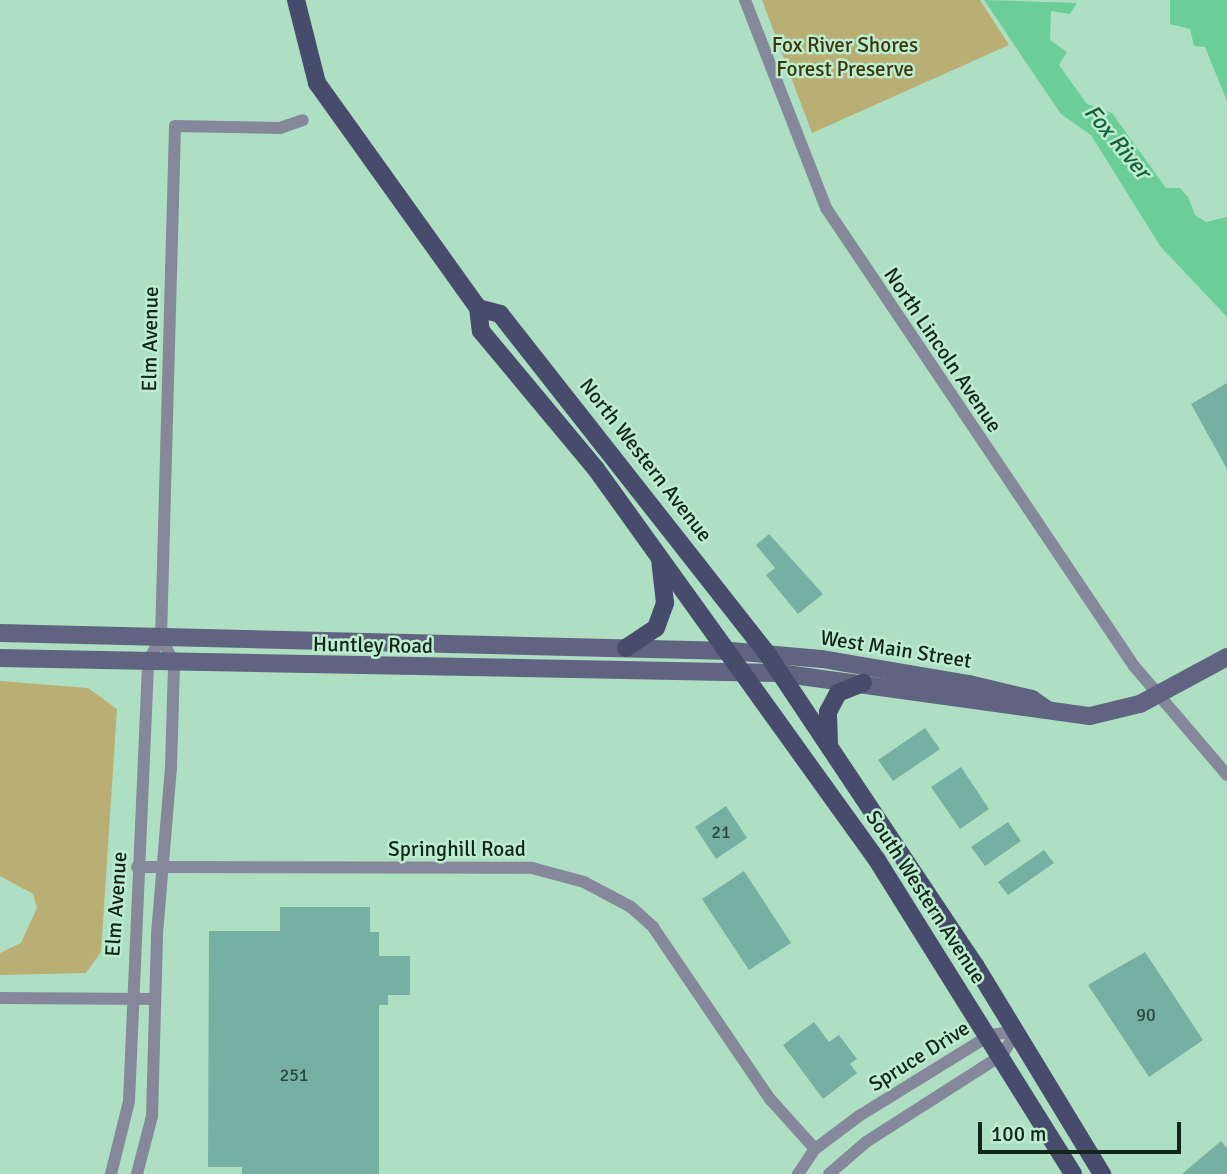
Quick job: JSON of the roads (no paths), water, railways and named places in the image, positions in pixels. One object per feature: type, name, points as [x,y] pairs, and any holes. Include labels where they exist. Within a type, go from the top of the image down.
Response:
[{"type":"main road","name":"North Western Avenue","points":[[296,0],[317,83],[478,308],[481,331],[564,426],[660,559],[731,651]]},
{"type":"main road","name":"North Western Avenue","points":[[478,308],[500,314],[508,322],[768,655]]},
{"type":"main road","points":[[626,648],[656,628],[665,603],[660,559]]},
{"type":"main road","name":"South Western Avenue","points":[[731,651],[990,1035],[1073,1174]]},
{"type":"main road","name":"South Western Avenue","points":[[768,655],[829,743],[1017,1031],[1102,1174]]},
{"type":"main road","points":[[829,743],[828,712],[838,693],[863,683]]},
{"type":"street","name":"North Lincoln Avenue","points":[[746,0],[826,208],[1157,696],[1227,775]]},
{"type":"street","name":"Elm Avenue","points":[[111,1174],[129,1101],[130,999],[148,662],[161,638],[175,126],[280,128],[303,120]]},
{"type":"street","name":"Huntley Road","points":[[0,634],[731,651]]},
{"type":"street","name":"Elm Avenue","points":[[137,1174],[152,1116],[155,999],[174,663],[161,638]]},
{"type":"street","name":"West Main Street","points":[[731,651],[969,684],[1032,699],[1048,710]]},
{"type":"street","name":"West Main Street","points":[[745,672],[779,673],[863,683],[1097,715],[1157,696],[1227,657]]},
{"type":"street","name":"Huntley Road","points":[[0,658],[745,672]]},
{"type":"street","name":"Springhill Road","points":[[137,867],[532,868],[584,882],[631,907],[653,927],[770,1099],[815,1149]]},
{"type":"street","points":[[0,998],[155,999]]},
{"type":"street","name":"Spruce Drive","points":[[798,1174],[815,1149],[990,1035],[1017,1031]]},
{"type":"street","name":"Spruce Drive","points":[[829,1174],[866,1142],[1002,1055],[1017,1031]]},
{"type":"water","name":"Fox River","points":[[984,0],[1077,3],[1070,14],[1051,11],[1050,40],[1067,52],[1059,65],[1087,104],[1112,113],[1166,188],[1180,188],[1188,197],[1195,215],[1206,222],[1227,217],[1227,317],[1160,246],[1091,135],[1061,114]]},
{"type":"water","points":[[1170,0],[1227,0],[1227,101],[1205,47],[1194,46],[1190,29],[1170,24]]},
{"type":"park label","name":"Fox River Shores Forest Preserve","points":[[845,57]]}]
